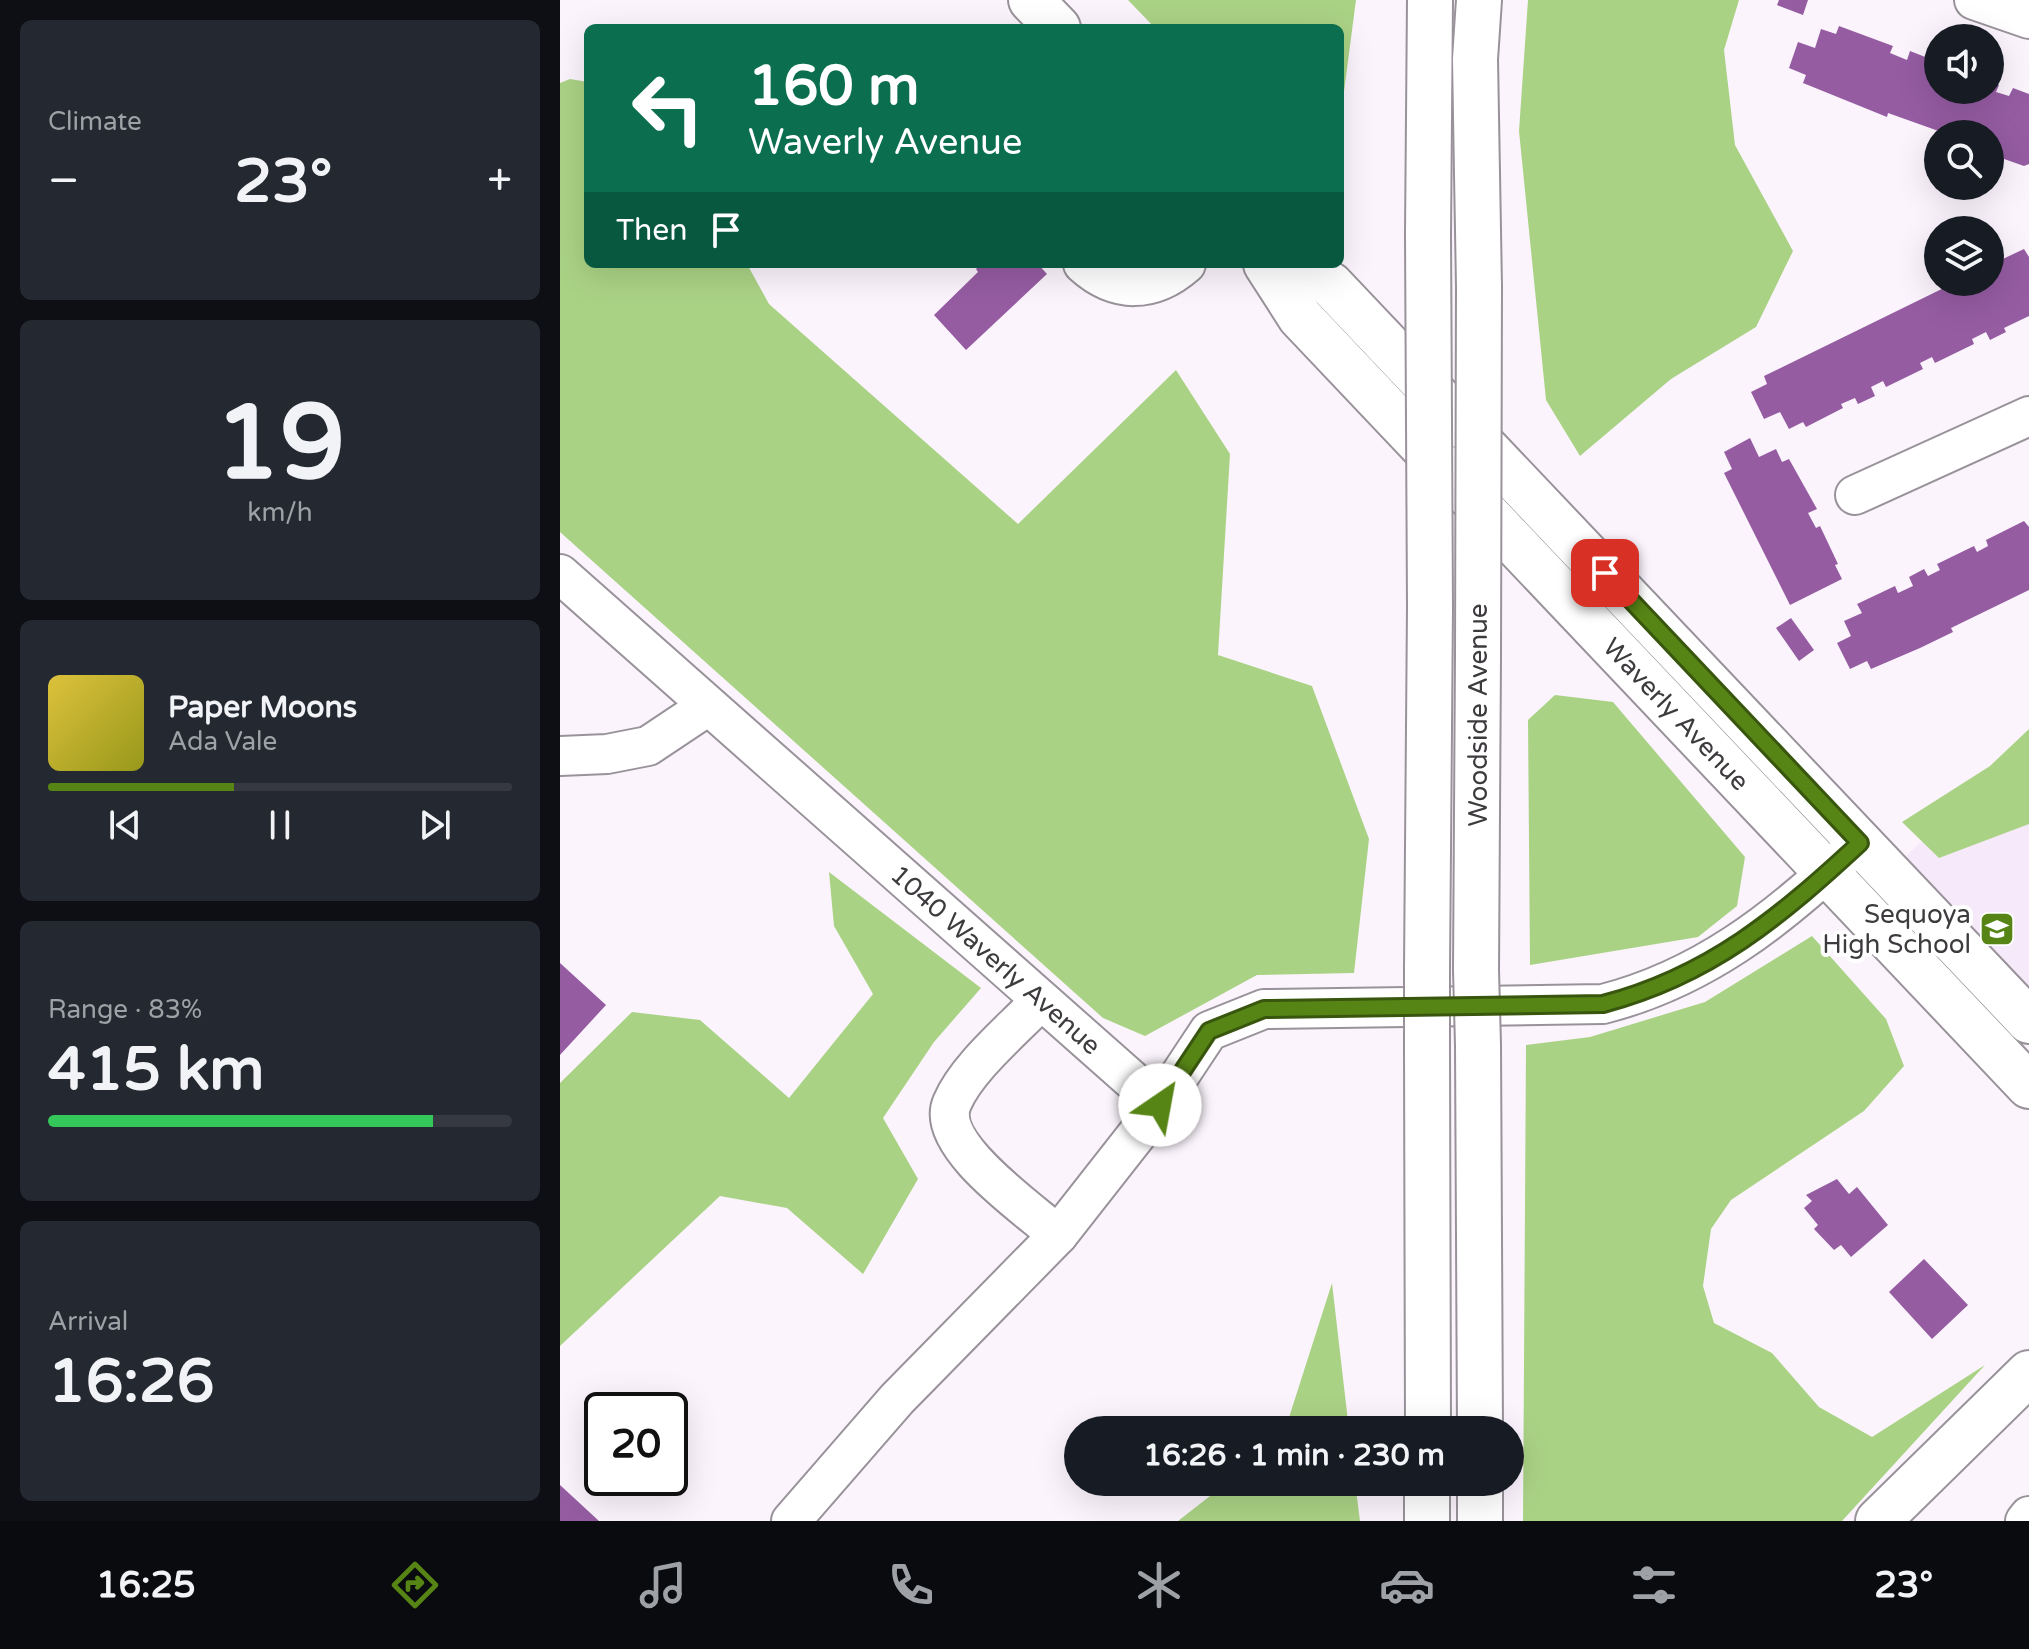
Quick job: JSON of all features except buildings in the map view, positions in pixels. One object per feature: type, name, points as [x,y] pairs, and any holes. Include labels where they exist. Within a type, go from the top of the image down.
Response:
[{"type":"main road","points":[[1031,0],[1054,24]]},
{"type":"main road","name":"Woodside Avenue","points":[[1428,1416],[1430,0]]},
{"type":"main road","name":"Woodside Avenue","points":[[1479,0],[1475,59],[1479,287],[1476,970],[1480,1416]]},
{"type":"main road","name":"Waverly Avenue","points":[[1269,268],[1300,317],[2029,1086]]},
{"type":"main road","name":"Waverly Avenue","points":[[1307,268],[1331,285],[2029,1021]]},
{"type":"main road","points":[[1878,1521],[2029,1373]]},
{"type":"main road","points":[[1427,1496],[1427,1521]]},
{"type":"main road","points":[[1480,1496],[1480,1521]]},
{"type":"street","points":[[1974,0],[2029,19]]},
{"type":"street","points":[[1088,268],[1111,285],[1137,288],[1169,279],[1181,268]]},
{"type":"street","points":[[1855,495],[2029,416]]},
{"type":"street","name":"1040 Waverly Avenue","points":[[560,574],[1160,1105]]},
{"type":"street","points":[[560,756],[607,754],[648,746],[708,706]]},
{"type":"street","points":[[791,1521],[897,1399],[1058,1235],[1160,1105],[1209,1031],[1264,1009],[1603,1004],[1641,994],[1712,962],[1782,913],[1860,843]]},
{"type":"street","points":[[1040,1001],[965,1081],[951,1105],[949,1125],[967,1155],[1058,1235]]},
{"type":"street","points":[[2025,1521],[2029,1516]]},
{"type":"shaded area","name":"Sequoya High School","points":[[2029,740],[2029,998],[1901,861]]},
{"type":"green space","points":[[1128,0],[1356,0],[1344,92],[1344,24],[1151,24]]},
{"type":"green space","points":[[1528,0],[1739,0],[1724,50],[1735,145],[1793,251],[1756,327],[1671,379],[1580,456],[1546,400],[1519,131]]},
{"type":"green space","points":[[570,79],[584,81],[584,268],[749,268],[769,304],[1018,524],[1176,370],[1230,454],[1218,655],[1312,686],[1369,839],[1354,973],[1257,975],[1145,1036],[1103,1018],[560,532],[560,83]]},
{"type":"green space","points":[[1555,695],[1613,702],[1745,857],[1737,906],[1698,937],[1530,965],[1528,720]]},
{"type":"green space","points":[[2029,729],[2029,824],[1939,858],[1902,822],[1990,766]]},
{"type":"green space","points":[[829,872],[981,988],[934,1042],[883,1118],[918,1179],[863,1274],[787,1208],[720,1196],[560,1346],[560,1083],[632,1012],[700,1020],[789,1098],[873,994],[834,926]]},
{"type":"green space","points":[[1812,936],[1886,1019],[1904,1066],[1864,1111],[1731,1200],[1711,1229],[1703,1286],[1714,1323],[1772,1353],[1819,1407],[1872,1437],[1985,1365],[1842,1521],[1523,1521],[1526,1045],[1590,1037],[1705,1002]]},
{"type":"green space","points":[[1332,1283],[1347,1416],[1289,1416]]},
{"type":"green space","points":[[1210,1496],[1357,1496],[1360,1521],[1178,1521]]},
{"type":"place","name":"Sequoya High School","points":[[1997,929]]},
{"type":"route","points":[[1160,1105],[1209,1031],[1264,1009],[1603,1004],[1641,994],[1712,962],[1751,936],[1782,913],[1860,843],[1605,573]]}]
